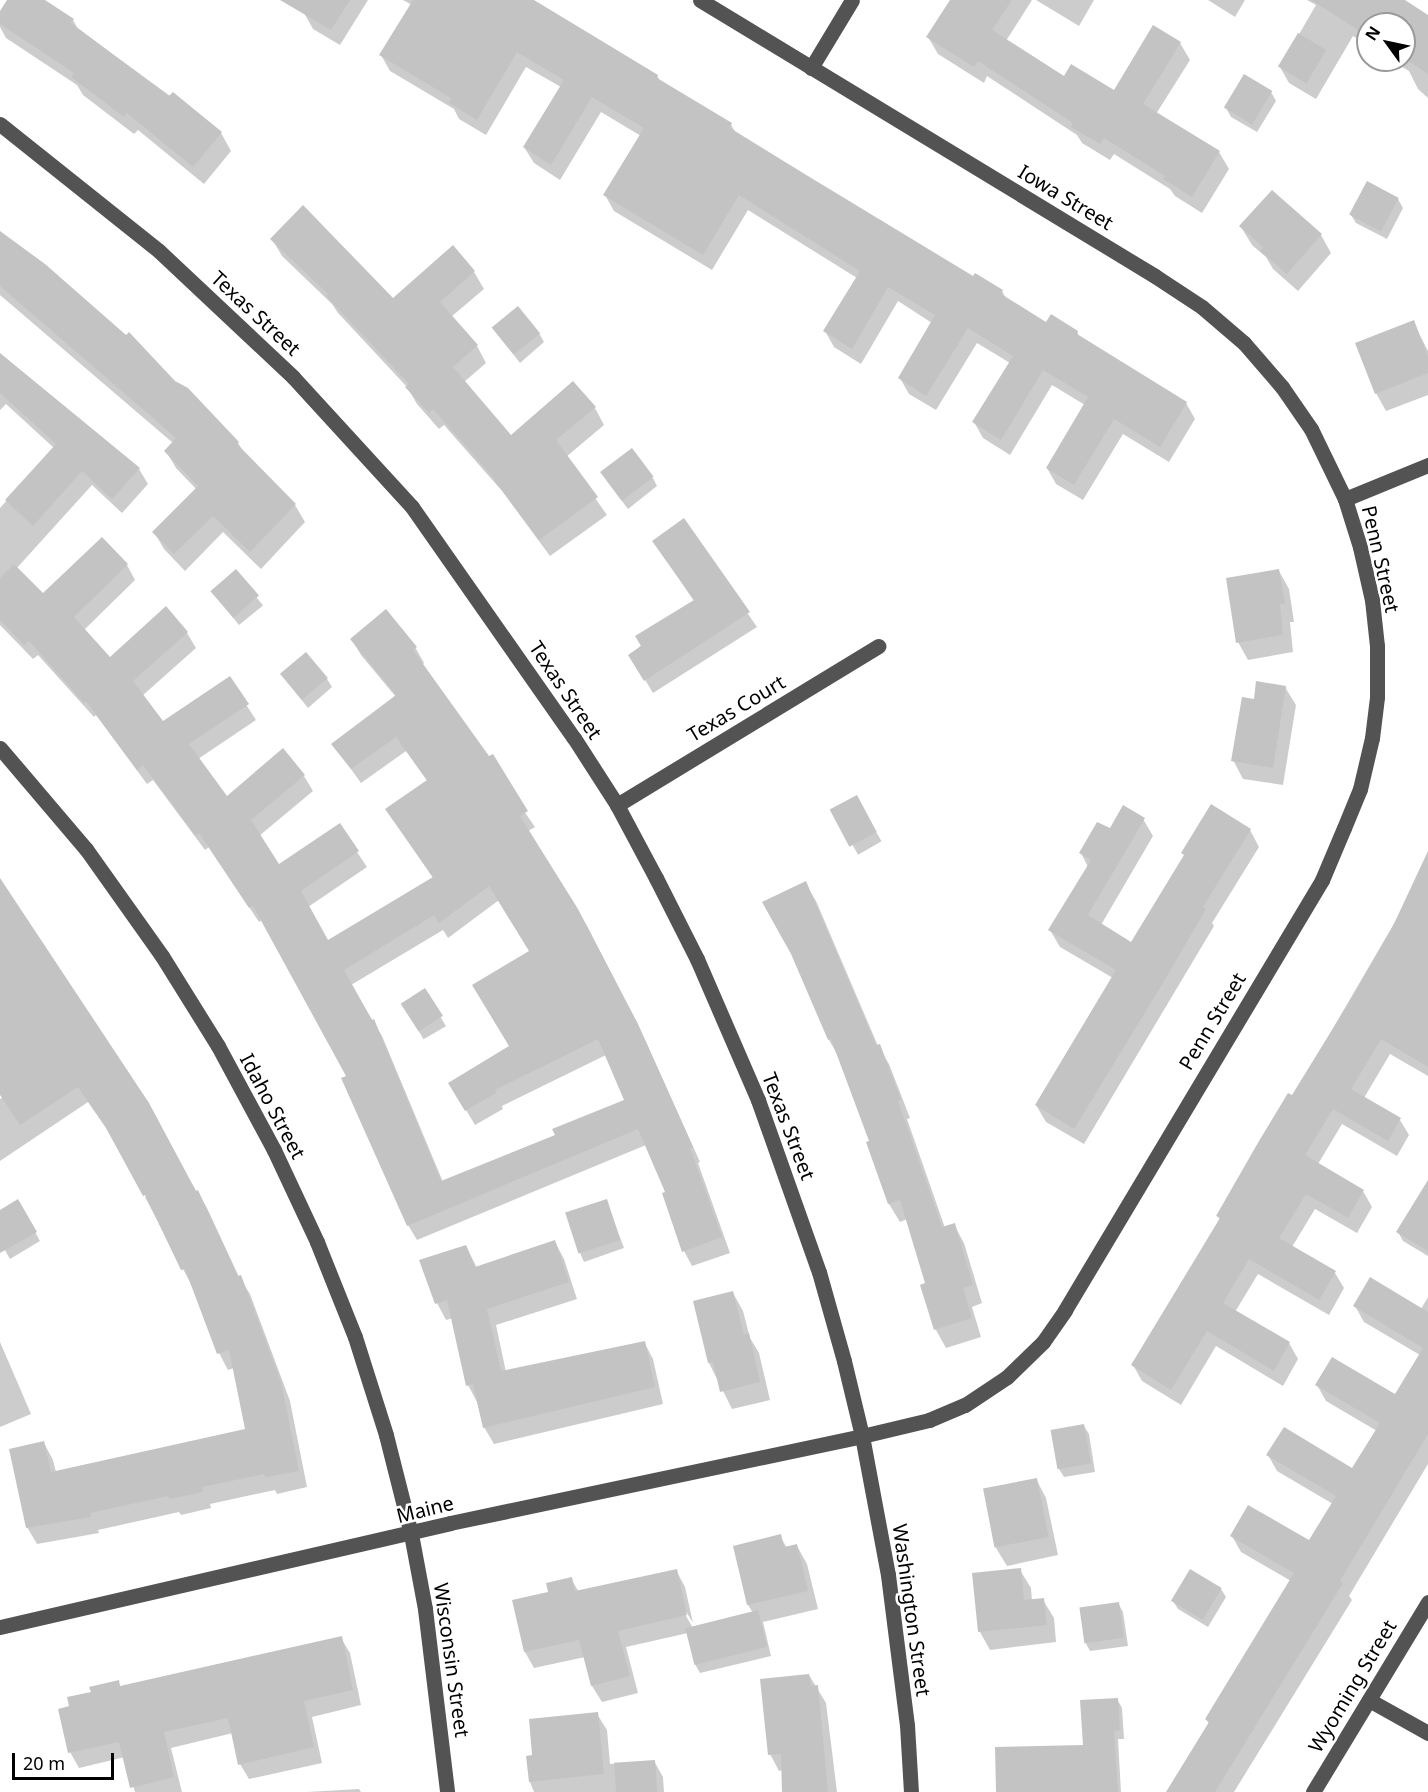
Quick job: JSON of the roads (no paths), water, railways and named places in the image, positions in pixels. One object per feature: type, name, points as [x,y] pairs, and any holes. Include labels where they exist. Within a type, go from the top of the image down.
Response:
[{"type":"street","name":"Iowa Street","points":[[700,0],[1102,243],[1202,307],[1244,343],[1282,387],[1311,429],[1345,499]]},
{"type":"street","points":[[812,68],[852,0]]},
{"type":"street","name":"Texas Street","points":[[0,124],[159,251],[293,377],[350,437],[436,538],[467,587],[567,728],[617,805],[697,959],[758,1100],[819,1272],[862,1436]]},
{"type":"street","points":[[1345,499],[1428,465]]},
{"type":"street","name":"Penn Street","points":[[862,1436],[929,1420],[965,1405],[1007,1377],[1043,1342],[1065,1310],[1322,880],[1360,789],[1372,738],[1377,697],[1377,646],[1372,600],[1360,547],[1345,499]]},
{"type":"street","name":"Texas Court","points":[[617,805],[878,646]]},
{"type":"street","name":"Idaho Street","points":[[0,748],[86,849],[162,956],[218,1046],[274,1150],[317,1242],[355,1337],[386,1435],[411,1534]]},
{"type":"street","name":"Maine","points":[[0,1627],[411,1534],[450,1523],[862,1436]]},
{"type":"street","name":"Washington Street","points":[[862,1436],[888,1575],[907,1725],[911,1792]]},
{"type":"street","name":"Wisconsin Street","points":[[411,1534],[425,1609],[447,1792]]},
{"type":"street","name":"Wyoming Street","points":[[1313,1792],[1428,1602]]},
{"type":"street","points":[[1369,1700],[1428,1733]]}]
